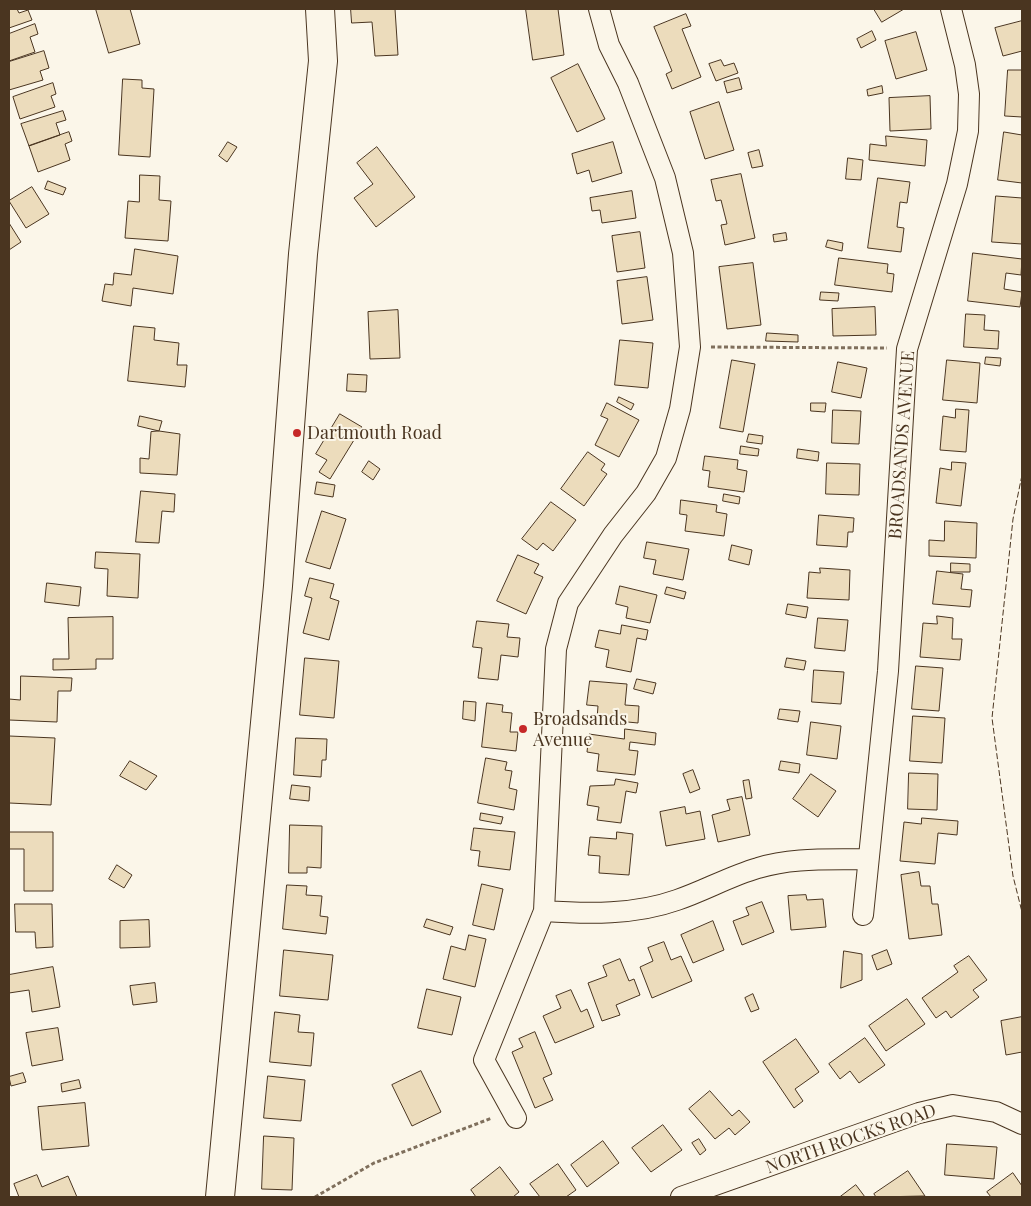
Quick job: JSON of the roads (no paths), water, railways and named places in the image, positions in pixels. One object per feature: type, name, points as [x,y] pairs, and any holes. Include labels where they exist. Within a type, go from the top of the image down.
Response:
[{"type":"main road","points":[[220,1197],[278,596],[304,254],[323,61],[320,9]]},
{"type":"street","points":[[514,1114],[484,1060],[544,911],[556,649],[568,603],[612,535],[646,493],[666,458],[680,409],[690,347],[683,253],[664,178],[628,83],[609,45],[599,9]]},
{"type":"street","name":"BROADSANDS AVENUE","points":[[863,915],[888,671],[908,349],[958,184],[968,131],[969,94],[965,65],[951,9]]},
{"type":"street","points":[[544,911],[577,913],[626,912],[674,901],[758,868],[798,860],[868,860]]},
{"type":"street","name":"NORTH ROCKS ROAD","points":[[681,1197],[919,1113],[953,1105],[996,1112],[1022,1124]]},
{"type":"place","name":"Dartmouth Road","points":[[297,433]]},
{"type":"place","name":"Broadsands Avenue","points":[[523,729]]}]
